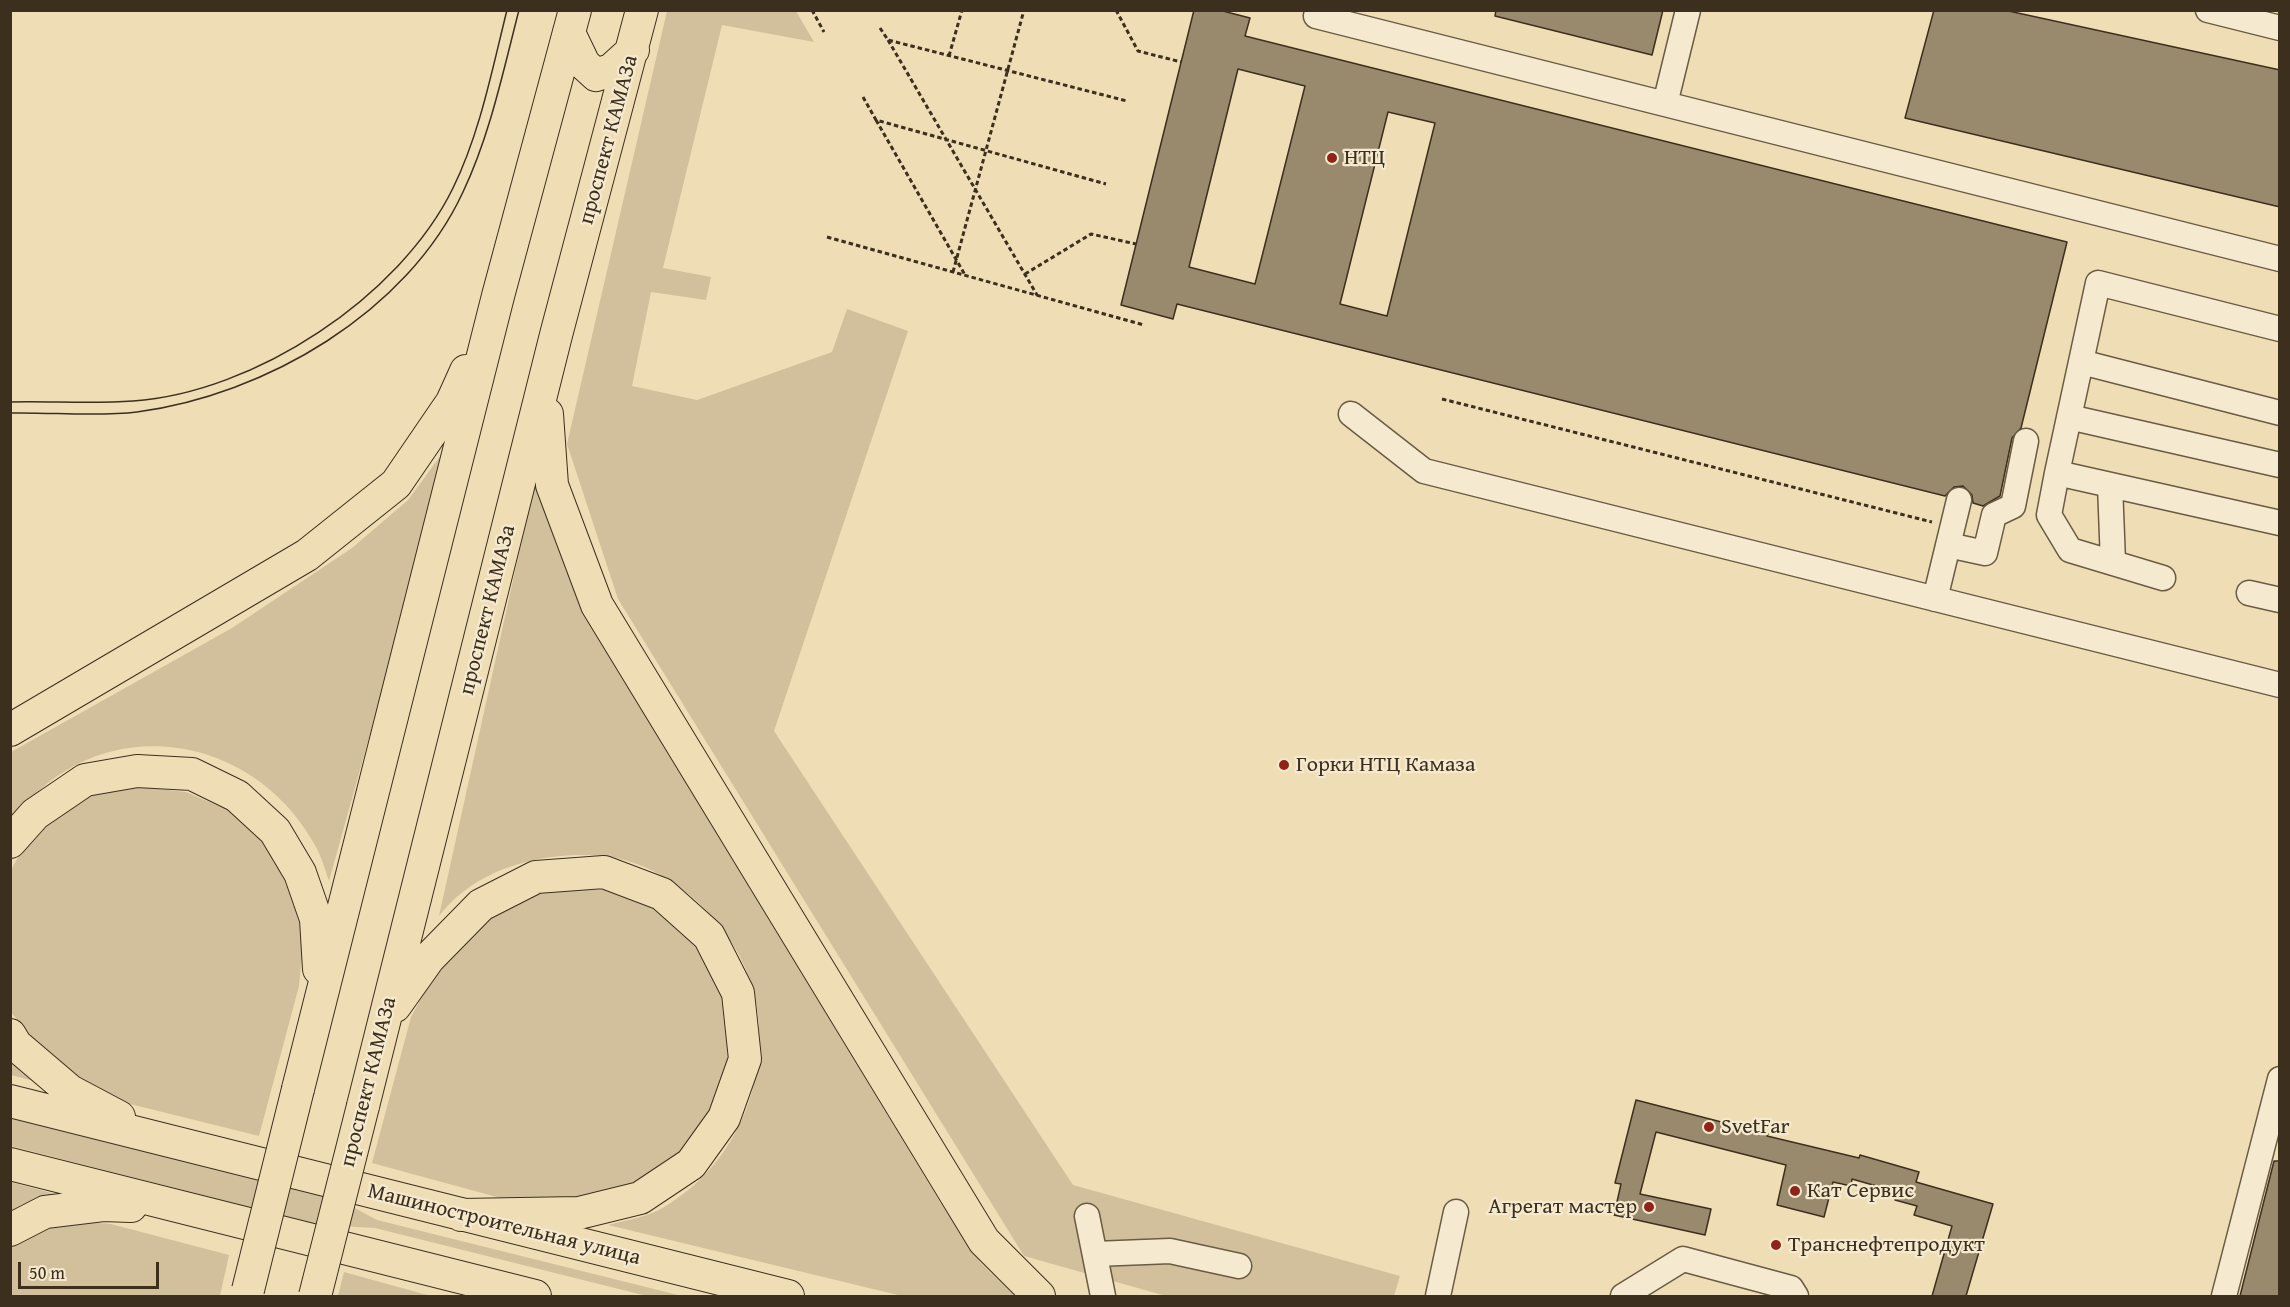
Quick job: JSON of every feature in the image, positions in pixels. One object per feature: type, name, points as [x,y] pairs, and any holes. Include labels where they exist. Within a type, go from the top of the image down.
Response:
[{"type":"main road","name":"проспект КАМАЗа","points":[[315,1296],[556,335],[642,10]]},
{"type":"main road","points":[[572,22],[584,64],[596,75],[611,70],[633,50]]},
{"type":"main road","points":[[247,1293],[498,296],[572,22]]},
{"type":"main road","points":[[10,730],[307,555],[396,484],[452,402],[498,296]]},
{"type":"main road","points":[[556,335],[546,423],[552,485],[597,605],[984,1241],[1039,1296]]},
{"type":"main road","points":[[10,842],[35,813],[85,780],[137,771],[192,774],[228,791],[237,796],[275,831],[300,873],[316,919],[321,998]]},
{"type":"main road","points":[[385,1018],[429,958],[481,905],[536,877],[604,873],[662,894],[709,936],[738,993],[745,1059],[724,1118],[691,1164],[639,1198],[579,1214],[461,1215]]},
{"type":"main road","points":[[10,1035],[16,1045],[70,1091],[162,1140]]},
{"type":"main road","name":"Машиностроительная улица","points":[[10,1101],[788,1296]]},
{"type":"main road","points":[[10,1164],[535,1296]]},
{"type":"main road","points":[[10,1230],[45,1212],[103,1205],[175,1206]]},
{"type":"main road","points":[[444,1274],[486,1296]]},
{"type":"lane","points":[[1318,10],[1316,16],[2280,259]]},
{"type":"lane","points":[[1665,104],[1688,10]]},
{"type":"lane","points":[[2208,10],[2280,28]]},
{"type":"lane","points":[[2163,578],[2070,550],[2049,515],[2098,283],[2280,329]]},
{"type":"lane","points":[[2081,362],[2280,413]]},
{"type":"lane","points":[[1351,414],[1424,471],[2280,685]]},
{"type":"lane","points":[[2069,417],[2280,465]]},
{"type":"lane","points":[[1950,536],[1985,553],[1994,516],[2013,506],[2026,441]]},
{"type":"lane","points":[[2057,473],[2280,523]]},
{"type":"lane","points":[[2110,485],[2113,562]]},
{"type":"lane","points":[[1935,599],[1959,500]]},
{"type":"lane","points":[[2249,593],[2280,600]]},
{"type":"lane","points":[[2224,1296],[2280,1080]]},
{"type":"lane","points":[[1438,1296],[1456,1212]]},
{"type":"lane","points":[[1087,1216],[1103,1296]]},
{"type":"lane","points":[[1095,1254],[1170,1251],[1239,1266]]},
{"type":"lane","points":[[1623,1296],[1683,1259],[1791,1288],[1796,1296]]},
{"type":"path","points":[[812,10],[824,32]]},
{"type":"path","points":[[949,56],[962,10]]},
{"type":"path","points":[[953,272],[1024,10]]},
{"type":"path","points":[[1116,10],[1138,51],[1181,62]]},
{"type":"path","points":[[880,28],[1038,296]]},
{"type":"path","points":[[888,40],[1127,101]]},
{"type":"path","points":[[863,97],[966,275]]},
{"type":"path","points":[[876,120],[1106,184]]},
{"type":"path","points":[[1025,274],[1091,234],[1136,244]]},
{"type":"path","points":[[827,237],[1144,325]]},
{"type":"path","points":[[1442,399],[1950,536]]},
{"type":"shaded area","points":[[667,11],[796,11],[814,42],[722,25],[663,268],[711,277],[706,300],[651,292],[632,386],[697,400],[832,352],[847,309],[908,331],[774,731],[1073,1185],[1400,1276],[1394,1296],[1166,1296],[1024,1256],[618,599],[567,444]]},
{"type":"shaded area","points":[[452,440],[329,881],[316,847],[288,807],[252,776],[212,756],[169,747],[125,748],[83,761],[44,786],[11,823],[11,752],[232,628],[352,548],[408,500]]},
{"type":"shaded area","points":[[536,476],[551,526],[589,623],[940,1202],[981,1263],[1015,1296],[902,1296],[608,1225],[644,1216],[664,1207],[691,1188],[714,1165],[732,1138],[746,1110],[755,1079],[759,1047],[758,1015],[751,983],[742,961],[716,921],[680,888],[638,864],[607,856],[587,855],[558,856],[524,862],[483,878],[460,895],[439,916]]},
{"type":"shaded area","points":[[141,787],[186,792],[235,813],[274,853],[293,894],[304,935],[299,986],[259,1136],[118,1101],[79,1083],[45,1056],[11,1012],[11,871],[17,859],[44,827],[78,802],[102,792]]},
{"type":"shaded area","points":[[560,887],[619,891],[665,912],[698,947],[722,994],[733,1042],[724,1083],[700,1138],[627,1194],[526,1205],[372,1163],[411,1017],[436,971],[465,937],[516,900]]},
{"type":"shaded area","points":[[11,1052],[41,1083],[11,1075]]},
{"type":"shaded area","points":[[10,1114],[329,1194],[377,1220],[682,1296],[647,1296],[375,1228],[319,1225],[11,1146]]},
{"type":"shaded area","points":[[10,1182],[59,1195],[21,1205],[11,1212]]},
{"type":"shaded area","points":[[70,1220],[111,1224],[229,1255],[220,1296],[11,1296],[11,1242],[37,1229]]},
{"type":"shaded area","points":[[344,1272],[431,1296],[338,1296]]},
{"type":"building","points":[[1194,10],[1219,10],[1250,18],[1245,36],[2067,242],[2021,428],[2012,438],[2000,496],[1983,506],[1973,503],[1972,495],[1963,486],[1954,487],[1945,496],[1177,304],[1173,319],[1121,305]],"holes":[[[1238,69],[1305,86],[1255,284],[1189,267]],[[1388,112],[1435,123],[1387,316],[1340,304]]]},
{"type":"building","points":[[1496,10],[1663,10],[1652,55],[1495,16]]},
{"type":"building","points":[[1934,10],[2004,10],[2280,70],[2280,207],[1905,118]]},
{"type":"building","points":[[1636,1100],[1768,1134],[1767,1136],[1859,1158],[1860,1155],[1919,1172],[1916,1182],[1993,1204],[1966,1296],[1932,1296],[1952,1226],[1914,1215],[1917,1206],[1895,1200],[1897,1193],[1894,1191],[1852,1179],[1851,1186],[1833,1182],[1824,1217],[1777,1205],[1786,1165],[1656,1132],[1640,1194],[1711,1209],[1705,1235],[1614,1215],[1621,1184],[1615,1183]]},
{"type":"building","points":[[2274,1161],[2280,1161],[2280,1296],[2240,1296]]},
{"type":"tram line","points":[[10,402],[118,402],[179,394],[227,380],[273,359],[318,332],[360,301],[398,266],[429,228],[453,188],[478,123],[507,10]]},
{"type":"tram line","points":[[10,413],[121,413],[185,403],[234,387],[282,367],[327,341],[369,310],[406,275],[438,235],[463,192],[488,126],[519,10]]},
{"type":"place","name":"НТЦ","points":[[1332,158]]},
{"type":"place","name":"Горки НТЦ Камаза","points":[[1284,765]]},
{"type":"place","name":"SvetFar","points":[[1709,1127]]},
{"type":"place","name":"Кат Сервис","points":[[1795,1191]]},
{"type":"place","name":"Агрегат мастер","points":[[1649,1207]]},
{"type":"place","name":"Транснефтепродукт","points":[[1776,1245]]}]
